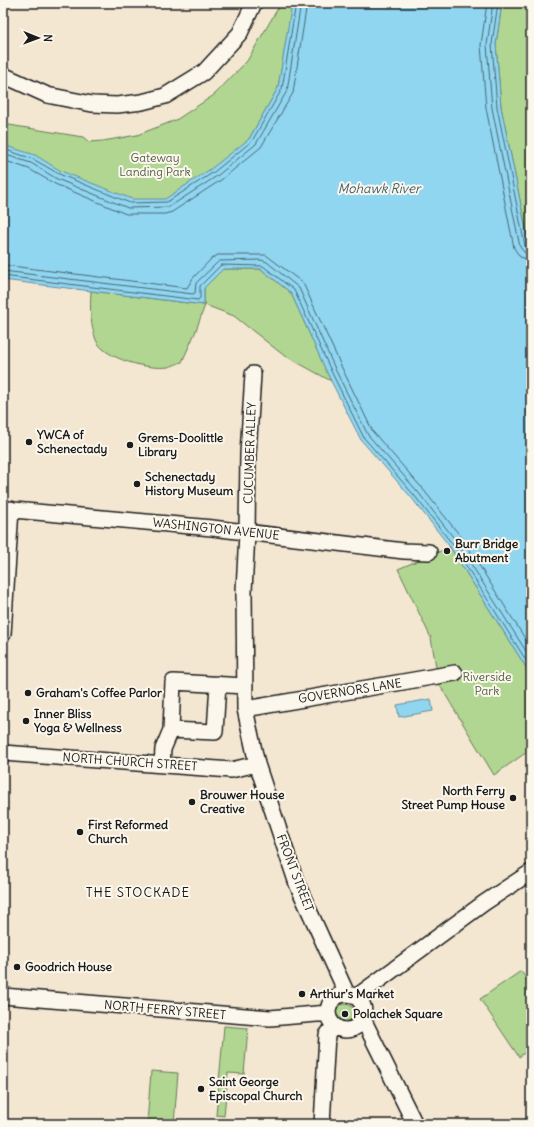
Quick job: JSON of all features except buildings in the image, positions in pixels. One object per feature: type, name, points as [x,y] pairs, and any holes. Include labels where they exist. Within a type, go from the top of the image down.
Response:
[{"type":"street","points":[[3,75],[47,94],[92,104],[117,105],[142,102],[165,96],[204,72],[240,33],[254,3]]},
{"type":"street","name":"CUCUMBER ALLEY","points":[[247,533],[248,454],[253,374]]},
{"type":"street","points":[[3,634],[7,509]]},
{"type":"street","name":"WASHINGTON AVENUE","points":[[7,509],[212,528],[404,551],[428,552]]},
{"type":"street","name":"FRONT STREET","points":[[247,533],[244,591],[245,709],[257,764],[297,884],[352,996],[360,1001],[363,1007],[363,1019],[415,1124]]},
{"type":"street","name":"GOVERNORS LANE","points":[[245,709],[455,673]]},
{"type":"street","points":[[162,765],[163,749],[171,730],[173,682],[245,686]]},
{"type":"street","points":[[171,730],[215,732],[218,684]]},
{"type":"street","name":"NORTH CHURCH STREET","points":[[3,753],[231,770],[257,764]]},
{"type":"street","points":[[322,1124],[327,1035],[331,1020],[331,1002],[336,997],[352,996],[484,903],[531,872]]},
{"type":"street","name":"NORTH FERRY STREET","points":[[3,996],[270,1018],[331,1020]]},
{"type":"street","points":[[331,1020],[345,1030],[350,1030],[355,1028],[363,1019]]},
{"type":"green space","name":"Gateway Landing Park","points":[[281,3],[290,3],[292,7],[278,88],[249,139],[219,227],[3,166],[3,124],[83,137],[89,142],[137,135],[176,120],[214,95],[247,61]]},
{"type":"green space","points":[[502,3],[531,3],[531,254],[501,107],[496,44]]},
{"type":"green space","points":[[223,269],[261,269],[291,293],[331,381],[282,354],[234,316],[205,305],[195,333],[182,362],[170,367],[150,367],[117,358],[101,347],[96,340],[91,316],[91,291],[204,305],[204,288]]},
{"type":"green space","name":"Riverside Park","points":[[450,547],[531,675],[531,757],[527,752],[494,775],[439,684],[431,638],[398,569]]},
{"type":"green space","points":[[521,971],[531,985],[531,1048],[519,1057],[480,999]]},
{"type":"green space","name":"Polachek Square","points":[[345,1004],[352,1007],[355,1014],[352,1021],[345,1024],[338,1021],[335,1014],[338,1007]]},
{"type":"green space","points":[[224,1026],[248,1028],[244,1074],[228,1073],[224,1116],[216,1115]]},
{"type":"green space","points":[[151,1071],[178,1073],[174,1124],[147,1124]]},
{"type":"green space","points":[[60,1120],[112,1124],[60,1124]]},
{"type":"water","name":"Mohawk River","points":[[292,3],[502,3],[496,44],[501,107],[531,254],[531,675],[450,547],[411,497],[361,440],[328,375],[291,293],[261,269],[223,269],[204,288],[204,305],[3,280],[3,145],[35,155],[61,171],[132,199],[165,199],[212,168],[249,139],[278,88]]},
{"type":"water","points":[[431,699],[433,711],[399,717],[397,705]]},
{"type":"place","name":"YWCA of Schenectady","points":[[29,442]]},
{"type":"place","name":"Grems-Doolittle Library","points":[[130,445]]},
{"type":"place","name":"Schenectady History Museum","points":[[137,484]]},
{"type":"place","name":"Burr Bridge Abutment","points":[[447,551]]},
{"type":"place","name":"Graham's Coffee Parlor","points":[[28,693]]},
{"type":"place","name":"Inner Bliss Yoga & Wellness","points":[[26,721]]},
{"type":"place","name":"North Ferry Street Pump House","points":[[513,798]]},
{"type":"place","name":"Brouwer House Creative","points":[[192,802]]},
{"type":"place","name":"First Reformed Church","points":[[80,832]]},
{"type":"place","name":"Goodrich House","points":[[17,967]]},
{"type":"place","name":"Arthur's Market","points":[[302,994]]},
{"type":"place","name":"Polachek Square","points":[[345,1014]]},
{"type":"place","name":"Saint George Episcopal Church","points":[[201,1089]]},
{"type":"district","name":"THE STOCKADE","points":[[138,892]]}]
